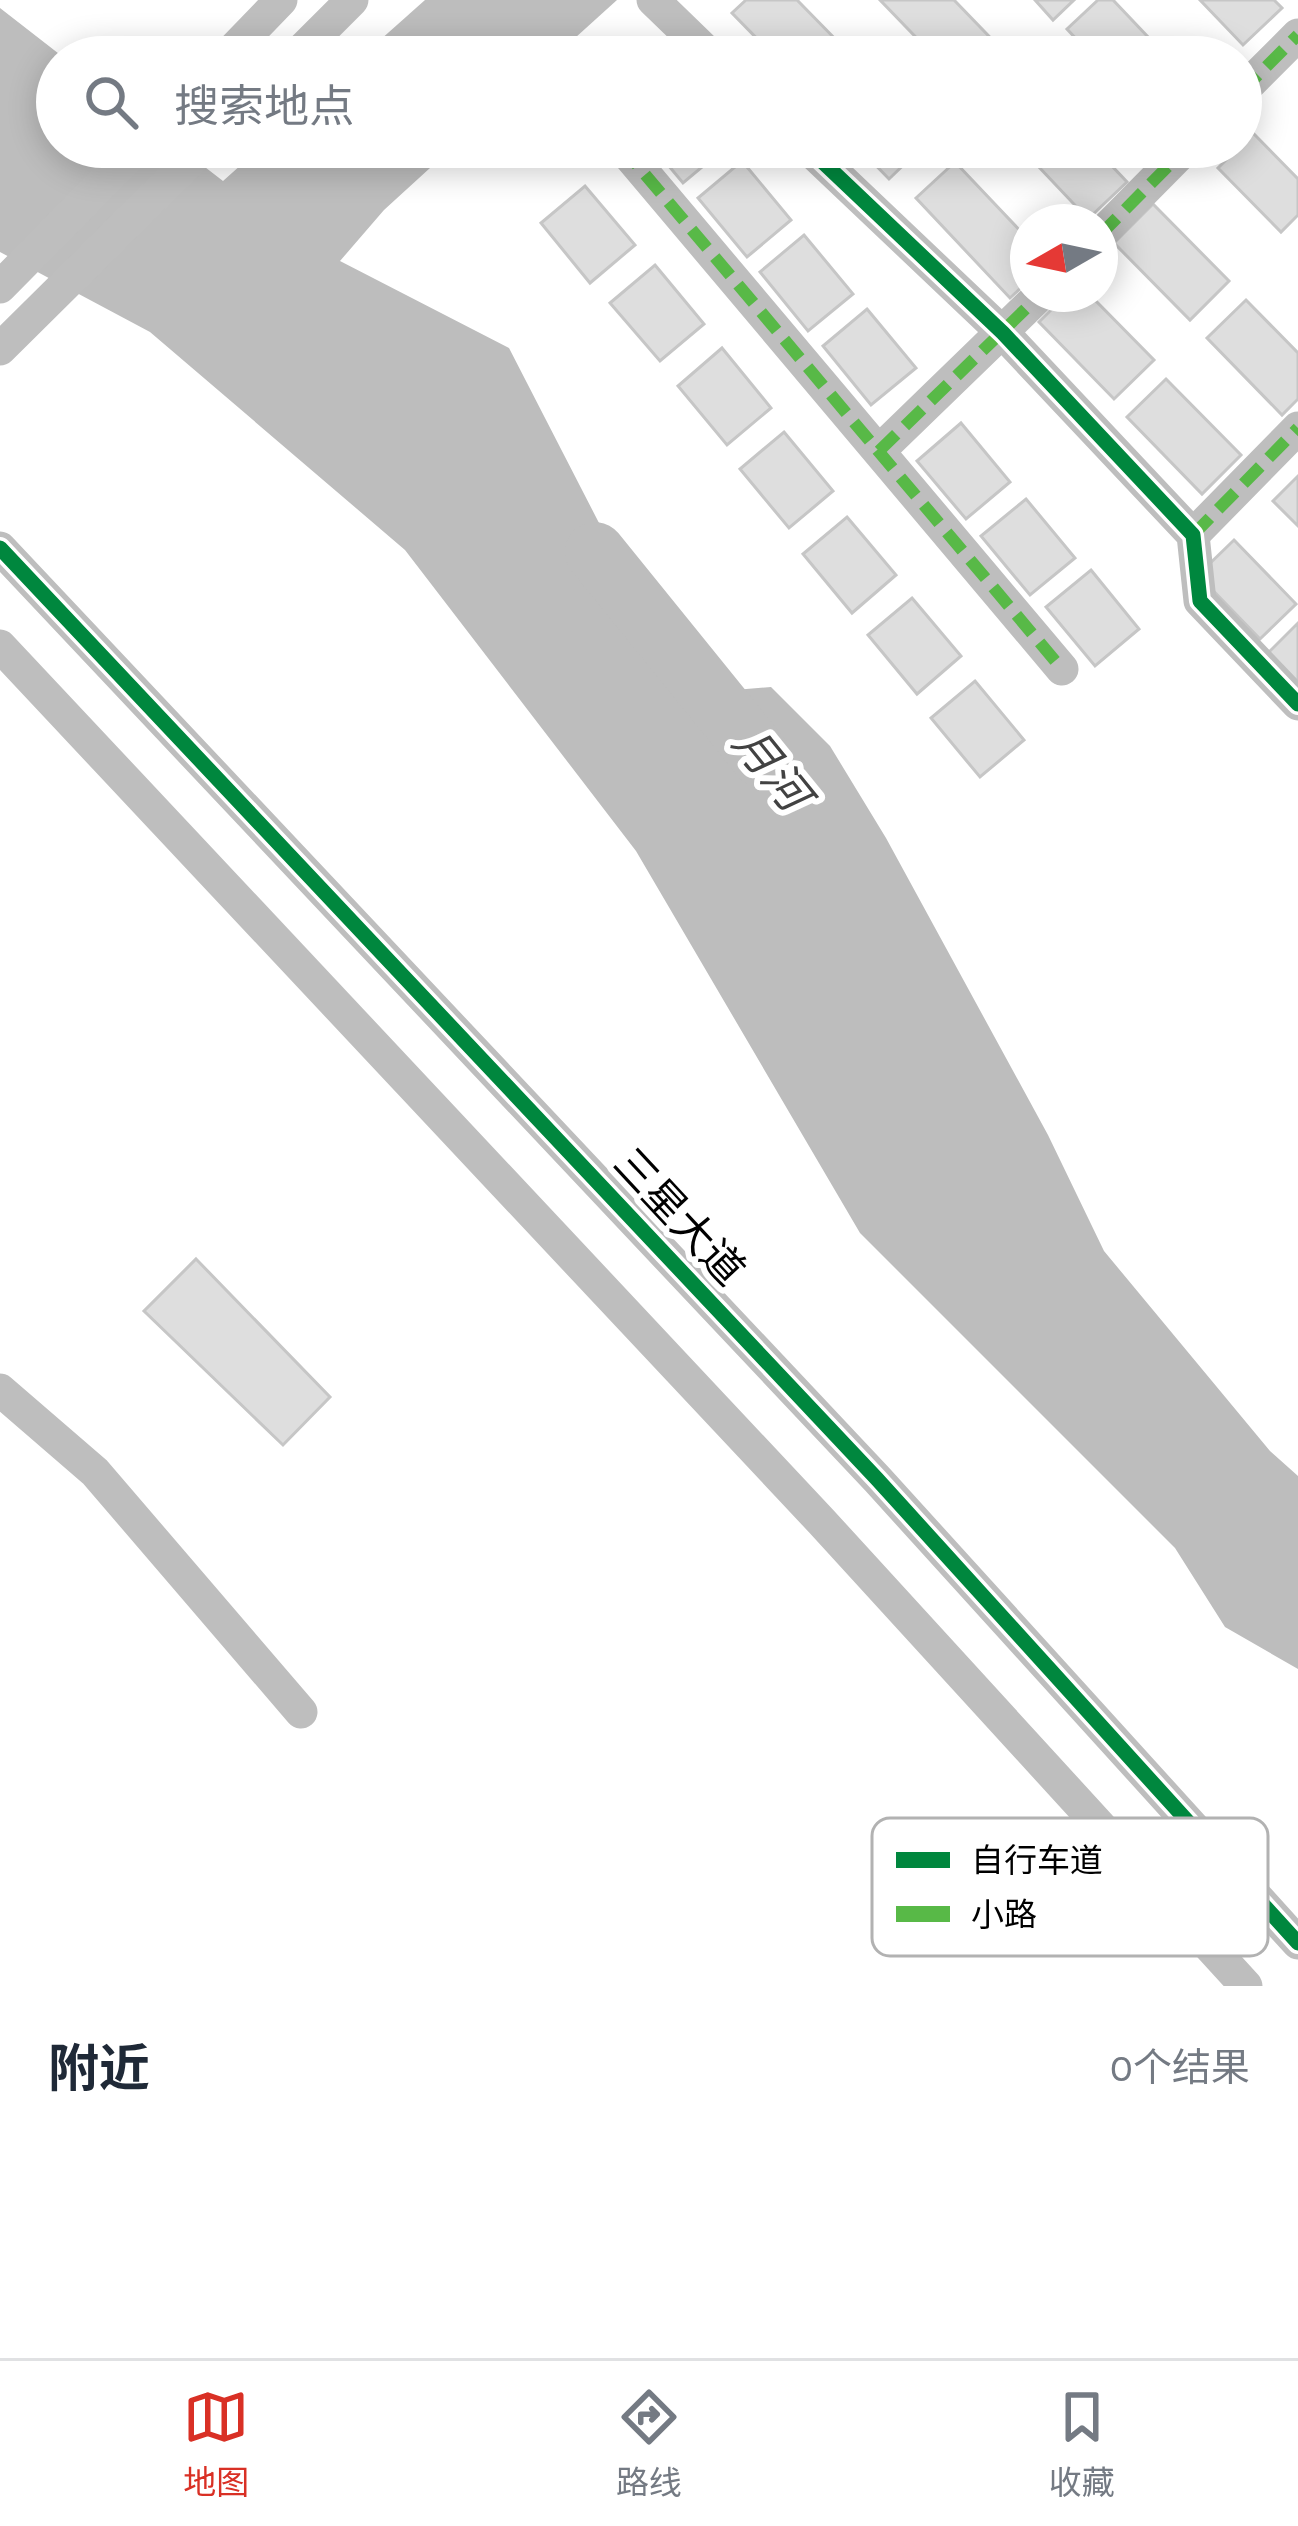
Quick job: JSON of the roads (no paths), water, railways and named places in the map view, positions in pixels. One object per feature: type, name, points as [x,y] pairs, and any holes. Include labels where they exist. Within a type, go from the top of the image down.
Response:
[{"type":"street","points":[[246,36],[281,0]]},
{"type":"street","points":[[316,36],[352,0]]},
{"type":"street","points":[[654,2],[690,36]]},
{"type":"street","points":[[1262,71],[1298,35]]},
{"type":"street","points":[[12,276],[117,168]]},
{"type":"street","points":[[0,349],[183,168]]},
{"type":"street","points":[[640,168],[1062,668]]},
{"type":"street","points":[[829,168],[1003,332],[1193,535],[1200,601],[1298,704]]},
{"type":"street","points":[[1118,217],[1166,168]]},
{"type":"street","points":[[879,452],[1024,312]]},
{"type":"street","points":[[1193,535],[1298,428]]},
{"type":"street","name":"三星大道","points":[[0,548],[877,1479],[1185,1818]]},
{"type":"street","points":[[0,646],[1092,1818]]},
{"type":"street","points":[[0,1390],[94,1472],[301,1712]]},
{"type":"street","name":"三星大道","points":[[1268,1909],[1298,1942]]},
{"type":"street","points":[[1219,1956],[1246,1986]]},
{"type":"water","points":[[425,0],[617,0],[577,36],[385,36]]},
{"type":"water","points":[[0,8],[36,36],[36,168],[206,168],[223,181],[238,168],[430,168],[384,210],[340,261],[509,348],[687,694],[771,687],[830,746],[886,838],[1048,1135],[1104,1251],[1270,1451],[1298,1476],[1298,1669],[1225,1627],[1175,1548],[860,1233],[636,851],[405,550],[150,332],[0,252]]},
{"type":"waterway","name":"月河","points":[[595,552],[761,757]]}]
